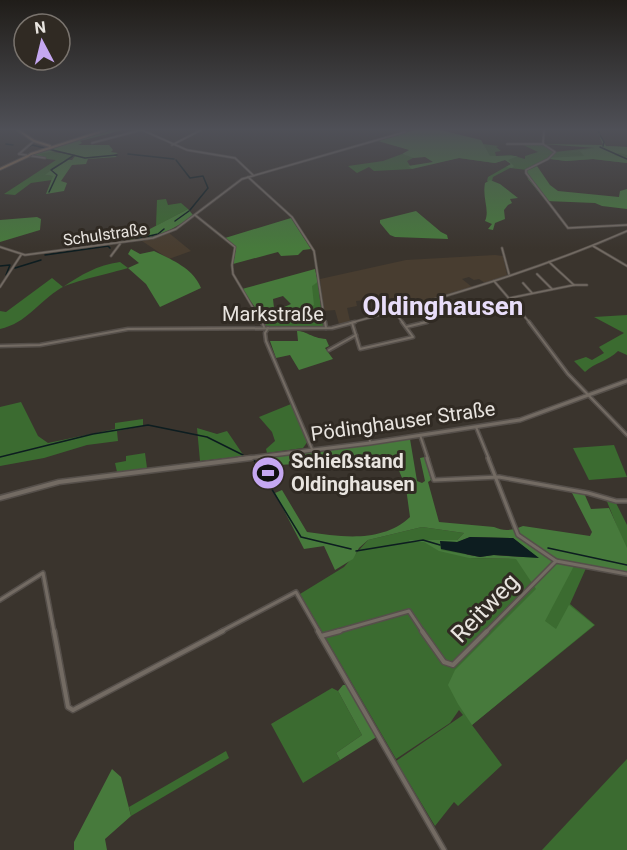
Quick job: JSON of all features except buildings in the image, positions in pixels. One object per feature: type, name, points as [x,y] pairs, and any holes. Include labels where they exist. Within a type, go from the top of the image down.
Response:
[{"type":"street","points":[[247,170],[253,176]]},
{"type":"street","name":"Schulstraße","points":[[0,248],[21,255],[152,238],[165,234],[195,215],[239,180],[275,170]]},
{"type":"street","points":[[527,170],[527,176],[568,228],[627,225]]},
{"type":"street","points":[[249,172],[248,177],[292,217],[314,251],[326,329]]},
{"type":"street","points":[[195,215],[235,247],[232,265],[235,279],[266,328],[266,341],[312,449]]},
{"type":"street","name":"Markstraße","points":[[0,346],[40,345],[120,330],[326,329],[441,299],[549,262],[627,231]]},
{"type":"street","points":[[111,256],[120,243]]},
{"type":"street","points":[[592,246],[627,266]]},
{"type":"street","points":[[502,248],[509,275]]},
{"type":"street","points":[[0,287],[21,255]]},
{"type":"street","points":[[549,262],[574,285]]},
{"type":"street","points":[[537,274],[552,289]]},
{"type":"street","points":[[494,280],[528,320],[553,356],[588,396],[627,435]]},
{"type":"street","points":[[523,283],[532,293]]},
{"type":"street","points":[[509,298],[574,285],[587,285]]},
{"type":"street","points":[[365,301],[372,317]]},
{"type":"street","points":[[352,323],[359,349],[413,337],[394,311]]},
{"type":"street","points":[[406,327],[429,321]]},
{"type":"street","points":[[329,350],[356,335]]},
{"type":"street","name":"Pödinghauser Straße","points":[[0,498],[59,482],[370,443],[530,418],[627,381]]},
{"type":"street","points":[[476,427],[517,533],[556,561],[627,574]]},
{"type":"street","points":[[369,434],[370,443]]},
{"type":"street","points":[[420,435],[434,480],[496,477],[584,492],[616,501],[627,501]]},
{"type":"street","points":[[262,455],[263,461]]},
{"type":"street","name":"Reitweg","points":[[321,636],[409,611],[444,662],[453,665],[556,561]]},
{"type":"street","points":[[0,600],[43,573],[68,707],[73,710],[296,592],[444,850]]},
{"type":"shaded area","points":[[169,233],[191,251],[169,259],[142,241]]},
{"type":"shaded area","points":[[503,256],[507,275],[485,283],[469,277],[462,279],[472,287],[447,296],[398,309],[393,298],[356,301],[357,306],[347,308],[350,321],[339,324],[335,310],[324,311],[320,279],[406,260]]},
{"type":"shaded area","points":[[470,537],[513,538],[539,558],[494,555],[480,557],[441,549],[440,541],[457,542]]},
{"type":"green space","points":[[41,170],[54,170],[46,175],[54,176],[52,180],[31,183],[15,195],[4,194]]},
{"type":"green space","points":[[52,170],[69,170],[61,181],[67,183],[64,191],[46,194],[53,176],[45,175]]},
{"type":"green space","points":[[501,170],[507,170],[493,177],[492,181],[487,181],[488,177]]},
{"type":"green space","points":[[540,170],[550,185],[558,191],[619,197],[620,191],[627,189],[627,209],[595,203],[546,201],[528,179],[526,171]]},
{"type":"green space","points":[[490,180],[500,184],[518,198],[510,199],[512,203],[504,210],[505,219],[495,223],[493,230],[488,229],[492,224],[485,221],[487,213],[485,183]]},
{"type":"green space","points":[[166,199],[168,205],[181,203],[188,209],[156,226],[157,200]]},
{"type":"green space","points":[[188,209],[193,215],[177,226],[153,236],[125,242]]},
{"type":"green space","points":[[416,211],[447,235],[448,239],[395,237],[390,235],[380,223],[380,220]]},
{"type":"green space","points":[[37,217],[41,219],[40,230],[0,242],[0,220]]},
{"type":"green space","points":[[291,218],[311,249],[303,250],[298,255],[281,256],[278,252],[233,264],[236,248],[225,238]]},
{"type":"green space","points":[[131,249],[140,254],[154,251],[175,261],[193,275],[201,288],[160,307],[146,284],[128,268],[139,263],[128,254]]},
{"type":"green space","points":[[120,262],[128,268],[63,287],[90,271]]},
{"type":"green space","points":[[315,269],[318,282],[312,286],[314,305],[291,315],[282,308],[291,304],[283,296],[273,299],[274,308],[259,313],[242,289]]},
{"type":"green space","points":[[52,278],[63,287],[18,322],[0,329],[0,311],[6,312]]},
{"type":"green space","points":[[318,282],[323,326],[264,327],[260,314],[282,308],[291,315],[312,285]]},
{"type":"green space","points":[[627,315],[627,355],[618,351],[585,372],[574,361],[586,357],[592,360],[604,353],[599,347],[624,333],[594,317]]},
{"type":"green space","points":[[297,331],[326,339],[329,346],[325,348],[333,359],[299,370],[290,355],[276,358],[270,341],[298,341]]},
{"type":"green space","points":[[21,402],[38,436],[48,443],[115,429],[115,423],[143,419],[143,426],[117,431],[118,441],[87,445],[44,458],[0,466],[0,407]]},
{"type":"green space","points":[[291,404],[308,441],[303,448],[267,453],[266,449],[275,441],[272,432],[259,417]]},
{"type":"green space","points":[[197,428],[217,434],[227,431],[244,456],[200,461]]},
{"type":"green space","points":[[410,439],[417,481],[422,483],[425,481],[420,458],[425,457],[431,480],[428,482],[439,522],[505,530],[523,526],[590,536],[592,532],[571,491],[584,493],[591,509],[609,508],[627,548],[627,572],[575,564],[545,621],[556,629],[569,605],[594,625],[472,725],[448,685],[455,670],[536,589],[516,559],[469,558],[439,551],[424,542],[410,542],[409,540],[457,540],[464,533],[422,527],[368,540],[359,548],[353,559],[335,570],[324,546],[304,549],[275,493],[282,490],[307,532],[361,536],[387,531],[410,517],[406,488],[394,458],[279,465],[270,460],[269,455]],"holes":[[[470,537],[513,538],[538,558],[493,555],[480,557],[441,550],[440,541],[458,542]]]},
{"type":"green space","points":[[614,445],[627,477],[589,480],[573,448]]},
{"type":"green space","points":[[145,453],[147,468],[117,472],[115,463],[126,461],[126,456]]},
{"type":"green space","points":[[606,499],[615,501],[627,525],[627,572],[587,566],[570,604],[595,625],[472,725],[502,765],[458,806],[454,802],[435,826],[396,761],[463,715],[459,710],[450,723],[396,759],[300,594],[344,567],[368,540],[422,527],[464,533],[457,540],[469,558],[516,559],[591,536],[622,539]]},
{"type":"green space","points":[[343,685],[347,685],[378,736],[340,760],[336,753],[362,735],[338,691]]},
{"type":"green space","points":[[332,688],[338,691],[362,735],[336,753],[340,760],[303,783],[271,724]]},
{"type":"green space","points":[[226,751],[229,758],[131,816],[129,807]]},
{"type":"green space","points":[[627,759],[627,850],[542,850]]},
{"type":"green space","points":[[112,769],[121,777],[131,816],[105,839],[107,850],[74,850],[74,842]]},
{"type":"waterway","points":[[49,192],[57,175],[52,170]]},
{"type":"waterway","points":[[184,170],[190,178],[203,176],[208,188],[190,210]]},
{"type":"waterway","points":[[175,221],[189,211]]},
{"type":"waterway","points":[[136,239],[158,234],[164,229]]},
{"type":"waterway","points":[[45,255],[108,246],[110,248]]},
{"type":"waterway","points":[[15,268],[41,260]]},
{"type":"waterway","points":[[0,266],[10,265],[6,275]]},
{"type":"waterway","points":[[0,457],[93,434],[148,425],[207,437],[243,455]]},
{"type":"waterway","points":[[254,460],[301,537],[351,549]]},
{"type":"waterway","points":[[356,551],[423,540],[440,545]]},
{"type":"waterway","points":[[548,548],[627,565]]},
{"type":"place","name":"Schießstand Oldinghausen","points":[[268,473]]},
{"type":"district","name":"Oldinghausen","points":[[443,306]]}]
